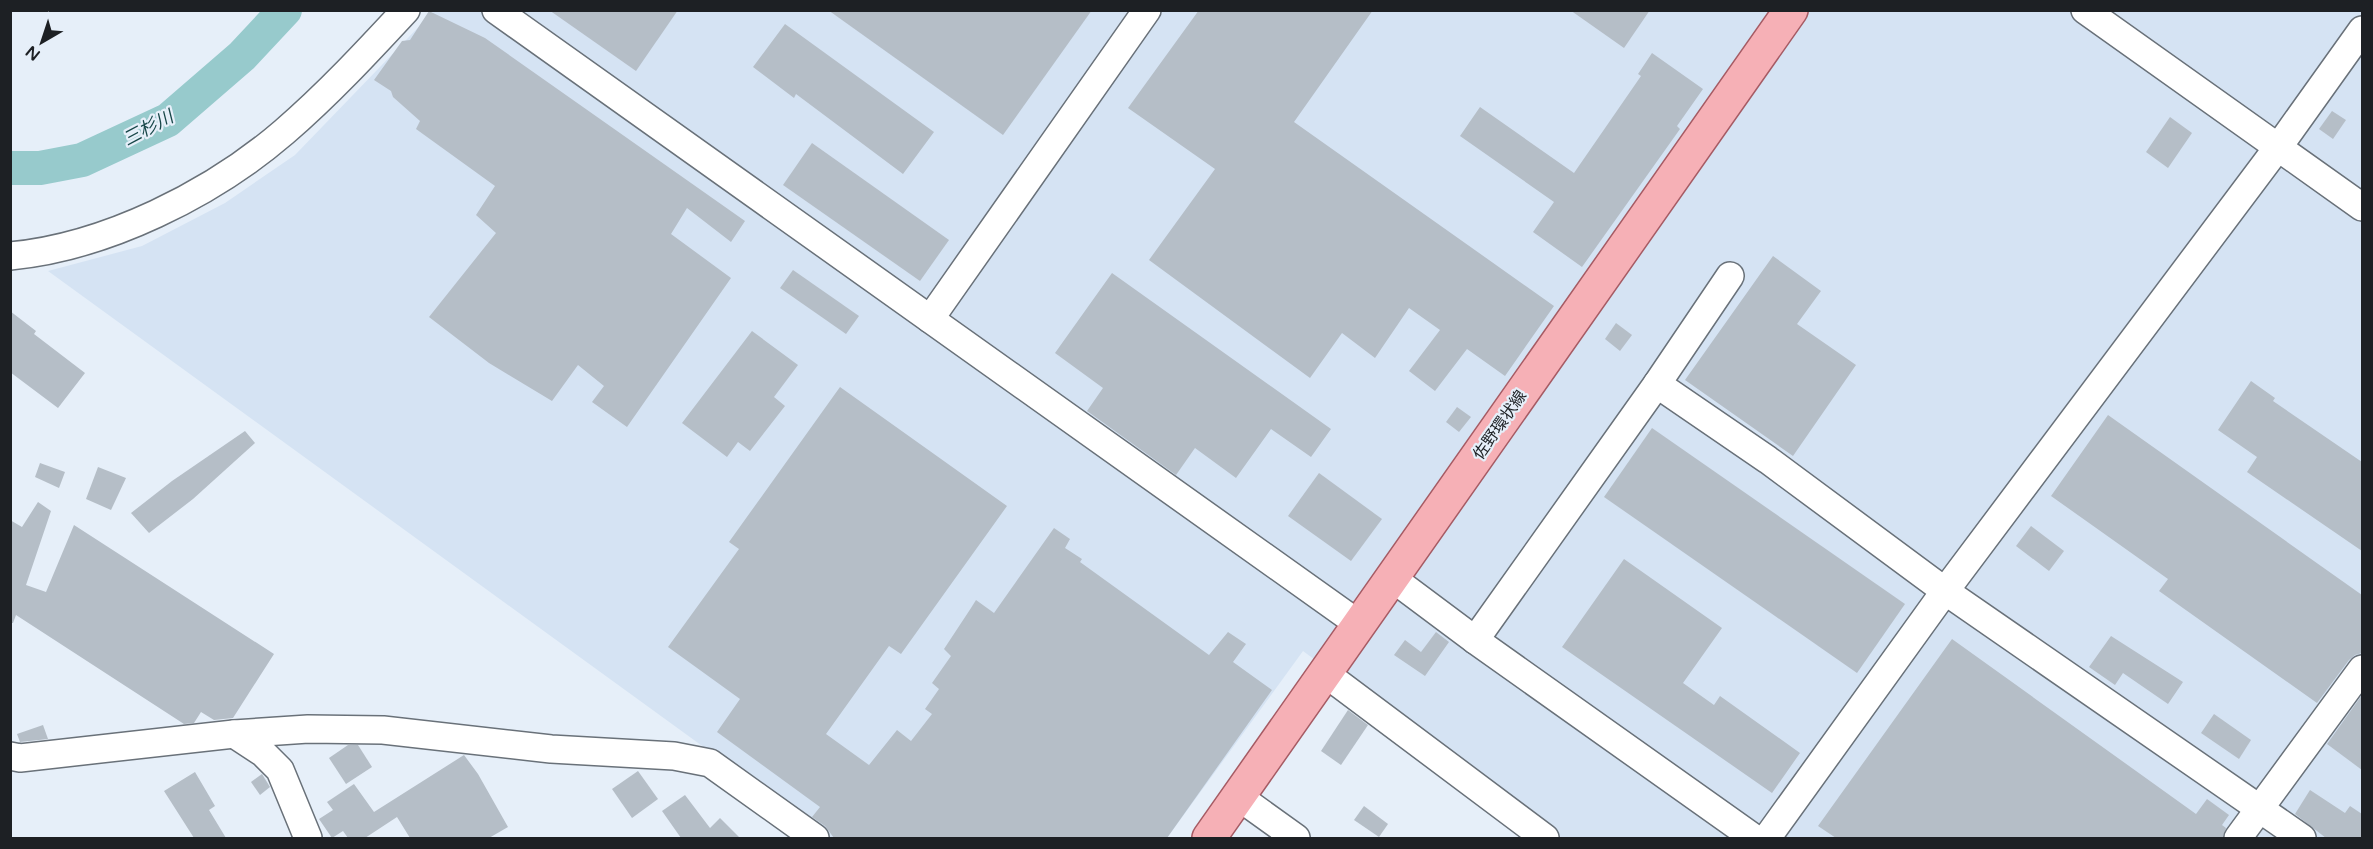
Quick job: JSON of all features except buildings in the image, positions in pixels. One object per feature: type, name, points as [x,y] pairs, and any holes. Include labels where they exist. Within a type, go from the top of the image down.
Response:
[{"type":"main road","name":"佐野環状線","points":[[1209,838],[1791,10]]},
{"type":"street","points":[[10,256],[43,253],[118,229],[179,203],[232,171],[282,134],[328,93],[406,10]]},
{"type":"street","points":[[496,10],[1360,625]]},
{"type":"street","points":[[930,319],[1147,10]]},
{"type":"street","points":[[2085,10],[2362,207]]},
{"type":"street","points":[[1767,838],[1946,591],[2279,147],[2362,30]]},
{"type":"street","points":[[1475,640],[1657,384],[1730,276]]},
{"type":"street","points":[[1657,384],[1768,460],[1946,591],[2302,838]]},
{"type":"street","points":[[1392,578],[1475,640],[1754,838]]},
{"type":"street","points":[[2238,838],[2362,669]]},
{"type":"street","points":[[1326,674],[1545,838]]},
{"type":"street","points":[[10,756],[20,758],[234,734],[308,729],[383,730],[551,749],[693,759],[710,763],[815,838]]},
{"type":"street","points":[[234,734],[263,753],[280,770],[308,838]]},
{"type":"street","points":[[1239,797],[1296,838]]},
{"type":"shaded area","points":[[434,11],[2362,11],[2362,838],[1556,838],[1303,651],[1167,838],[829,838],[48,271],[142,246],[225,203],[295,155]]},
{"type":"waterway","name":"三杉川","points":[[10,168],[40,168],[82,160],[168,120],[242,56],[285,10]]}]
